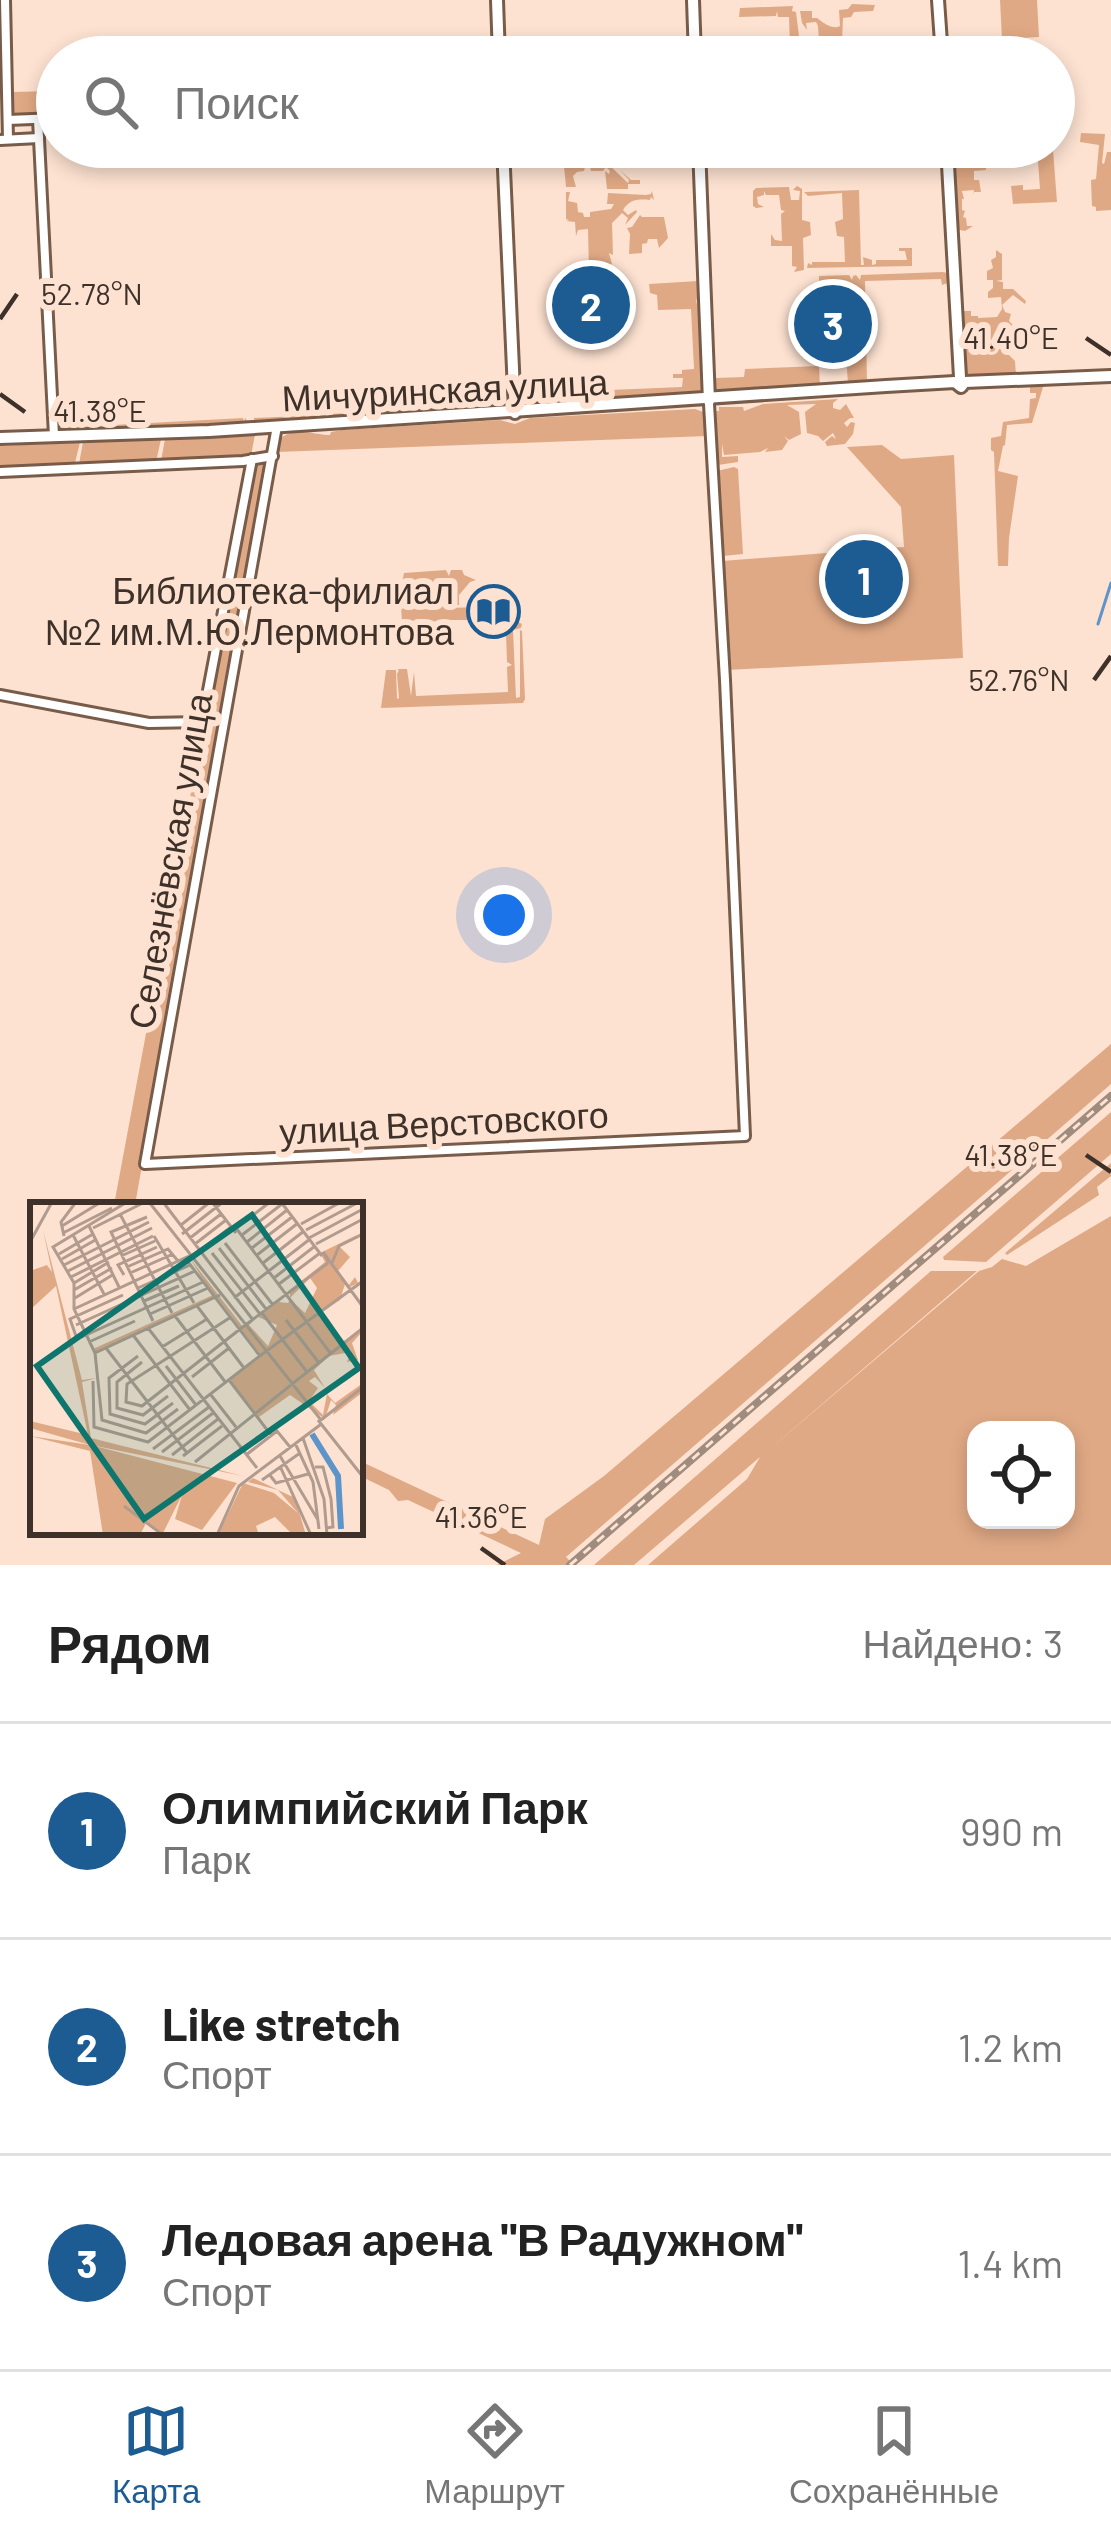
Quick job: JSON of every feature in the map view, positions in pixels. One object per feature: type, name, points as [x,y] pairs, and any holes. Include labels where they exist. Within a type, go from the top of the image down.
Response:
[{"type":"main road","points":[[497,0],[499,36]]},
{"type":"main road","points":[[693,0],[694,36]]},
{"type":"main road","points":[[938,0],[941,36]]},
{"type":"main road","points":[[504,168],[516,413]]},
{"type":"main road","points":[[699,168],[709,401]]},
{"type":"main road","points":[[948,168],[960,381]]},
{"type":"main road","name":"Мичуринская улица","points":[[0,441],[277,428],[960,381],[1111,376]]},
{"type":"main road","name":"Мичуринская улица","points":[[0,441],[277,428]]},
{"type":"street","points":[[5,0],[8,120],[4,140],[36,138]]},
{"type":"street","points":[[8,120],[36,119]]},
{"type":"street","points":[[40,168],[54,436]]},
{"type":"street","name":"улица Верстовского","points":[[146,1164],[745,1136],[709,401]]},
{"type":"street","name":"Селезнёвская улица","points":[[146,1164],[277,428]]},
{"type":"street","points":[[0,472],[273,456]]},
{"type":"street","points":[[0,695],[149,723],[202,722],[252,459]]},
{"type":"shaded area","points":[[1000,0],[1037,0],[1039,36],[1002,36]]},
{"type":"shaded area","points":[[852,4],[875,5],[873,11],[843,18],[842,36],[819,36],[816,22],[806,23],[807,30],[802,23],[800,11],[812,11],[812,18],[837,27],[839,10]]},
{"type":"shaded area","points":[[793,6],[799,36],[790,36],[789,17],[778,17],[777,11],[776,16],[739,17],[740,8]]},
{"type":"shaded area","points":[[36,91],[36,117],[13,118],[11,92]]},
{"type":"shaded area","points":[[1081,133],[1105,134],[1102,163],[1111,152],[1111,210],[1096,211],[1092,206],[1091,180],[1096,179],[1099,145],[1080,142]]},
{"type":"shaded area","points":[[564,168],[585,168],[573,176],[576,187],[566,187]]},
{"type":"shaded area","points":[[607,168],[628,183],[620,170],[640,184],[607,189],[605,171],[610,171]]},
{"type":"shaded area","points":[[953,168],[986,168],[974,171],[981,192],[962,191],[963,217],[967,226],[973,226],[965,231],[955,229]]},
{"type":"shaded area","points":[[1038,168],[1054,168],[1057,202],[1013,204],[1011,186],[1040,189]]},
{"type":"shaded area","points":[[789,187],[791,200],[799,200],[800,191],[793,190],[802,189],[802,220],[810,222],[811,235],[803,238],[804,270],[794,272],[792,246],[771,246],[771,234],[782,241],[781,214],[785,211],[779,195],[764,191],[757,197],[764,207],[756,208],[753,191]]},
{"type":"shaded area","points":[[859,190],[861,265],[863,257],[872,260],[872,265],[876,260],[907,260],[899,248],[912,248],[912,266],[807,268],[812,262],[845,262],[844,237],[837,236],[835,222],[843,219],[842,193],[808,196],[804,192]]},
{"type":"shaded area","points":[[652,191],[654,200],[626,206],[623,210],[628,215],[637,212],[625,225],[628,218],[622,213],[612,223],[609,276],[626,277],[590,279],[588,229],[578,230],[576,236],[575,222],[566,221],[566,192],[570,192],[568,201],[577,203],[578,212],[590,217],[590,212],[611,209],[614,204],[607,204],[608,193],[646,195]]},
{"type":"shaded area","points":[[640,215],[664,217],[668,238],[659,248],[657,239],[648,239],[642,253],[629,254],[627,228]]},
{"type":"shaded area","points":[[996,250],[1002,254],[1002,280],[996,281],[1026,301],[1013,295],[1002,305],[1014,326],[1002,342],[1016,354],[1003,349],[1015,361],[1016,376],[967,378],[963,311],[978,318],[997,317],[1002,309],[1001,297],[988,298],[993,280],[987,280],[987,271],[993,268]]},
{"type":"shaded area","points":[[949,273],[950,282],[942,285],[941,279],[865,281],[867,384],[848,384],[850,299],[839,299],[839,287],[819,288],[819,276],[849,275],[852,280],[856,275],[860,280],[861,275]]},
{"type":"shaded area","points":[[698,281],[702,393],[526,407],[519,400],[517,328],[521,394],[682,387],[683,378],[673,378],[673,374],[694,369],[691,309],[658,310],[657,295],[650,293],[649,284]]},
{"type":"shaded area","points":[[819,366],[820,387],[714,393],[714,374],[715,378],[744,377],[745,369]]},
{"type":"shaded area","points":[[1044,384],[1032,423],[1007,425],[998,471],[1018,476],[1008,566],[998,566],[991,438],[1001,436],[1003,422],[1029,418],[1030,399],[1036,398],[1030,386]]},
{"type":"shaded area","points":[[838,399],[833,408],[840,410],[846,404],[854,418],[844,423],[847,427],[855,423],[845,444],[827,446],[832,436],[836,439],[833,433],[823,441],[807,433],[805,412],[816,404],[787,405],[799,412],[801,434],[789,440],[784,436],[788,441],[782,450],[724,455],[722,444],[722,457],[738,456],[738,462],[718,465],[713,416],[719,407],[743,407],[744,411],[763,404]]},
{"type":"shaded area","points":[[695,409],[706,413],[707,436],[277,452],[279,440],[297,432],[330,435],[342,430],[500,420],[515,424],[530,418]]},
{"type":"shaded area","points":[[409,413],[58,434],[56,428],[243,418],[248,422]]},
{"type":"shaded area","points":[[255,434],[251,456],[243,459],[161,461],[165,439]]},
{"type":"shaded area","points":[[161,439],[156,462],[79,464],[83,442]]},
{"type":"shaded area","points":[[80,442],[74,467],[0,470],[0,446]]},
{"type":"shaded area","points":[[882,445],[901,459],[954,455],[963,658],[727,670],[722,561],[904,547],[901,507],[847,447]]},
{"type":"shaded area","points":[[253,460],[270,460],[136,1202],[115,1202]]},
{"type":"shaded area","points":[[738,469],[743,554],[723,556],[717,471]]},
{"type":"shaded area","points":[[446,570],[449,576],[451,570],[462,570],[476,580],[459,595],[459,605],[449,601],[448,608],[480,607],[481,620],[444,620],[442,630],[422,631],[420,625],[419,631],[394,631],[395,623],[402,621],[398,604],[404,573]]},
{"type":"shaded area","points":[[510,605],[517,608],[522,624],[513,630],[516,698],[520,697],[522,631],[523,703],[381,708],[386,670],[396,670],[397,699],[397,669],[407,669],[411,696],[414,672],[416,696],[508,692],[507,667],[512,665],[507,662],[506,633],[511,630],[484,628],[484,618],[493,628],[510,626]]},
{"type":"shaded area","points":[[1111,1044],[1111,1084],[566,1557],[569,1565],[497,1565],[521,1553],[408,1500],[398,1501],[389,1490],[363,1477],[363,1462],[539,1545],[545,1519],[604,1476]]},
{"type":"shaded area","points":[[1111,1112],[1111,1154],[986,1262],[944,1260],[943,1257]]},
{"type":"shaded area","points":[[1111,1163],[1111,1176],[1097,1187],[1099,1195],[1005,1253]]},
{"type":"shaded area","points":[[1111,1216],[1111,1565],[648,1565],[747,1479],[760,1457],[634,1565],[594,1565],[931,1271],[977,1271],[764,1454],[979,1271],[1002,1259],[1026,1266]]},
{"type":"waterway","points":[[1098,624],[1111,583]]},
{"type":"railway","points":[[570,1565],[1111,1096]]},
{"type":"place","name":"Like stretch","points":[[591,305]]},
{"type":"place","name":"Ледовая арена \"В Радужном\"","points":[[833,324]]},
{"type":"place","name":"Олимпийский Парк","points":[[864,579]]},
{"type":"place","name":"Библиотека-филиал №2 им.М.Ю.Лермонтова","points":[[493,612]]}]
